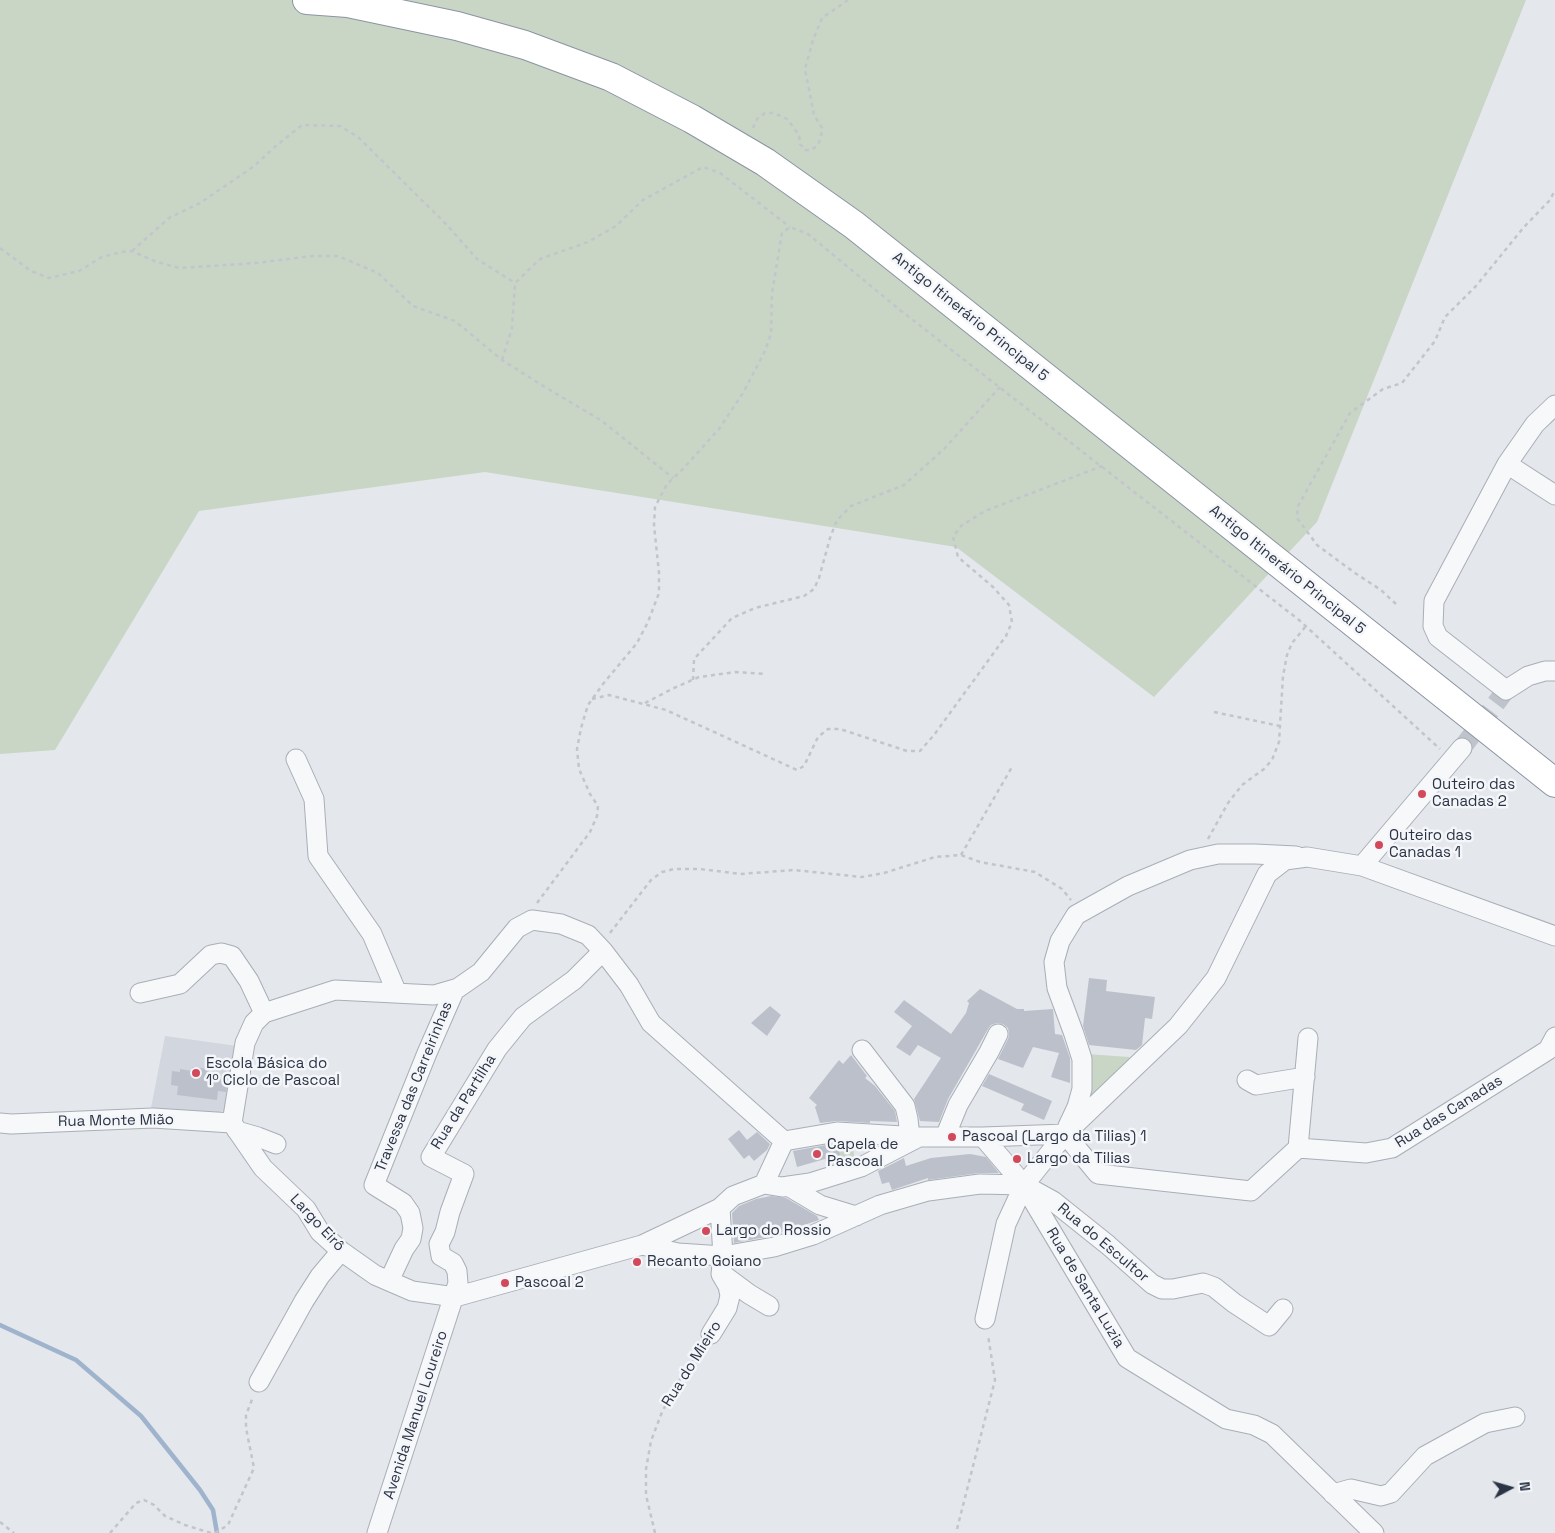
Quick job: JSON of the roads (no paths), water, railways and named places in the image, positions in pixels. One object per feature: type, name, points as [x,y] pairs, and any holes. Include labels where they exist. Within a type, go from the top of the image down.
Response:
[{"type":"highway","name":"Antigo Itinerário Principal 5","points":[[307,0],[348,3],[457,26],[525,45],[611,77],[692,118],[765,162],[854,225],[1555,783]]},
{"type":"street","points":[[1555,405],[1535,424],[1507,464],[1434,601],[1433,626],[1438,637],[1506,690],[1528,676],[1545,671],[1555,671]]},
{"type":"street","points":[[1507,464],[1555,495]]},
{"type":"street","points":[[1362,866],[1457,753]]},
{"type":"street","points":[[296,759],[314,799],[318,856],[372,934],[397,993]]},
{"type":"street","points":[[1065,1134],[1077,1107],[1082,1089],[1082,1059],[1057,988],[1054,962],[1060,941],[1076,915],[1128,886],[1190,860],[1218,854],[1255,854],[1307,857],[1362,866],[1555,936]]},
{"type":"street","points":[[985,1319],[1006,1224],[1024,1185],[1065,1134],[1178,1026],[1216,978],[1267,874],[1285,860],[1307,857]]},
{"type":"street","points":[[235,1127],[245,1042],[254,1023],[264,1013],[335,990],[434,995],[455,989],[481,972],[517,928],[532,920],[561,924],[588,934],[629,985],[651,1023],[784,1141]]},
{"type":"street","name":"Rua da Partilha","points":[[455,1297],[458,1283],[457,1271],[453,1263],[441,1256],[439,1244],[445,1232],[464,1174],[430,1157],[497,1049],[523,1017],[574,980],[603,951]]},
{"type":"street","points":[[140,993],[180,984],[211,955],[221,953],[232,956],[248,981],[264,1013]]},
{"type":"street","name":"Travessa das Carreirinhas","points":[[389,1281],[404,1249],[411,1239],[410,1213],[402,1203],[374,1185],[455,989]]},
{"type":"street","points":[[945,1137],[958,1105],[998,1034]]},
{"type":"street","name":"Rua das Canadas","points":[[1298,1148],[1366,1152],[1392,1148],[1548,1050],[1555,1037]]},
{"type":"street","points":[[1065,1134],[1098,1174],[1251,1191],[1298,1148],[1308,1038]]},
{"type":"street","points":[[862,1050],[905,1106],[914,1137]]},
{"type":"street","points":[[1247,1080],[1256,1085],[1305,1077]]},
{"type":"street","name":"Rua Monte Mião","points":[[0,1122],[10,1124],[153,1118],[235,1127],[276,1144]]},
{"type":"street","name":"Largo Eirô","points":[[235,1127],[263,1168],[306,1209],[320,1232],[341,1251],[389,1281],[412,1290],[455,1297]]},
{"type":"street","points":[[784,1141],[837,1132],[914,1137],[1065,1134]]},
{"type":"street","points":[[855,1133],[863,1140],[866,1146],[867,1154],[861,1167]]},
{"type":"street","points":[[455,1297],[642,1245],[720,1208],[733,1196],[764,1184],[782,1187],[810,1183],[861,1167],[914,1137]]},
{"type":"street","points":[[983,1137],[1024,1185]]},
{"type":"street","points":[[764,1184],[784,1141]]},
{"type":"street","points":[[722,1265],[813,1235],[880,1205],[928,1191],[980,1184],[1024,1185]]},
{"type":"street","name":"Rua do Escultor","points":[[1024,1185],[1052,1201],[1108,1245],[1152,1284],[1162,1289],[1173,1289],[1203,1283],[1214,1287],[1269,1326],[1283,1308]]},
{"type":"street","name":"Rua de Santa Luzia","points":[[1024,1185],[1126,1358],[1226,1419],[1254,1425],[1272,1434],[1374,1533]]},
{"type":"street","points":[[788,1186],[820,1205],[856,1216]]},
{"type":"street","points":[[720,1208],[722,1265]]},
{"type":"street","points":[[642,1245],[678,1252],[722,1265],[749,1294],[769,1306]]},
{"type":"street","points":[[259,1382],[304,1300],[320,1276],[341,1251]]},
{"type":"street","name":"Rua do Mieiro","points":[[710,1334],[727,1308],[730,1296],[722,1265]]},
{"type":"street","name":"Avenida Manuel Loureiro","points":[[377,1533],[455,1297]]},
{"type":"street","points":[[1333,1494],[1351,1489],[1381,1496],[1391,1494],[1425,1456],[1485,1424],[1515,1416]]},
{"type":"waterway","points":[[0,1325],[76,1360],[141,1416],[200,1490],[213,1510],[217,1533]]},
{"type":"tunnel","points":[[1462,748],[1506,690]]},
{"type":"place","name":"Outeiro das Canadas 2","points":[[1422,794]]},
{"type":"place","name":"Outeiro das Canadas 1","points":[[1379,845]]},
{"type":"place","name":"Escola Básica do 1º Ciclo de Pascoal","points":[[196,1073]]},
{"type":"place","name":"Pascoal (Largo da Tilias) 1","points":[[952,1137]]},
{"type":"place","name":"Capela de Pascoal","points":[[817,1154]]},
{"type":"place","name":"Largo da Tilias","points":[[1017,1159]]},
{"type":"place","name":"Largo do Rossio","points":[[706,1231]]},
{"type":"place","name":"Recanto Goiano","points":[[637,1262]]},
{"type":"place","name":"Pascoal 2","points":[[505,1283]]}]
